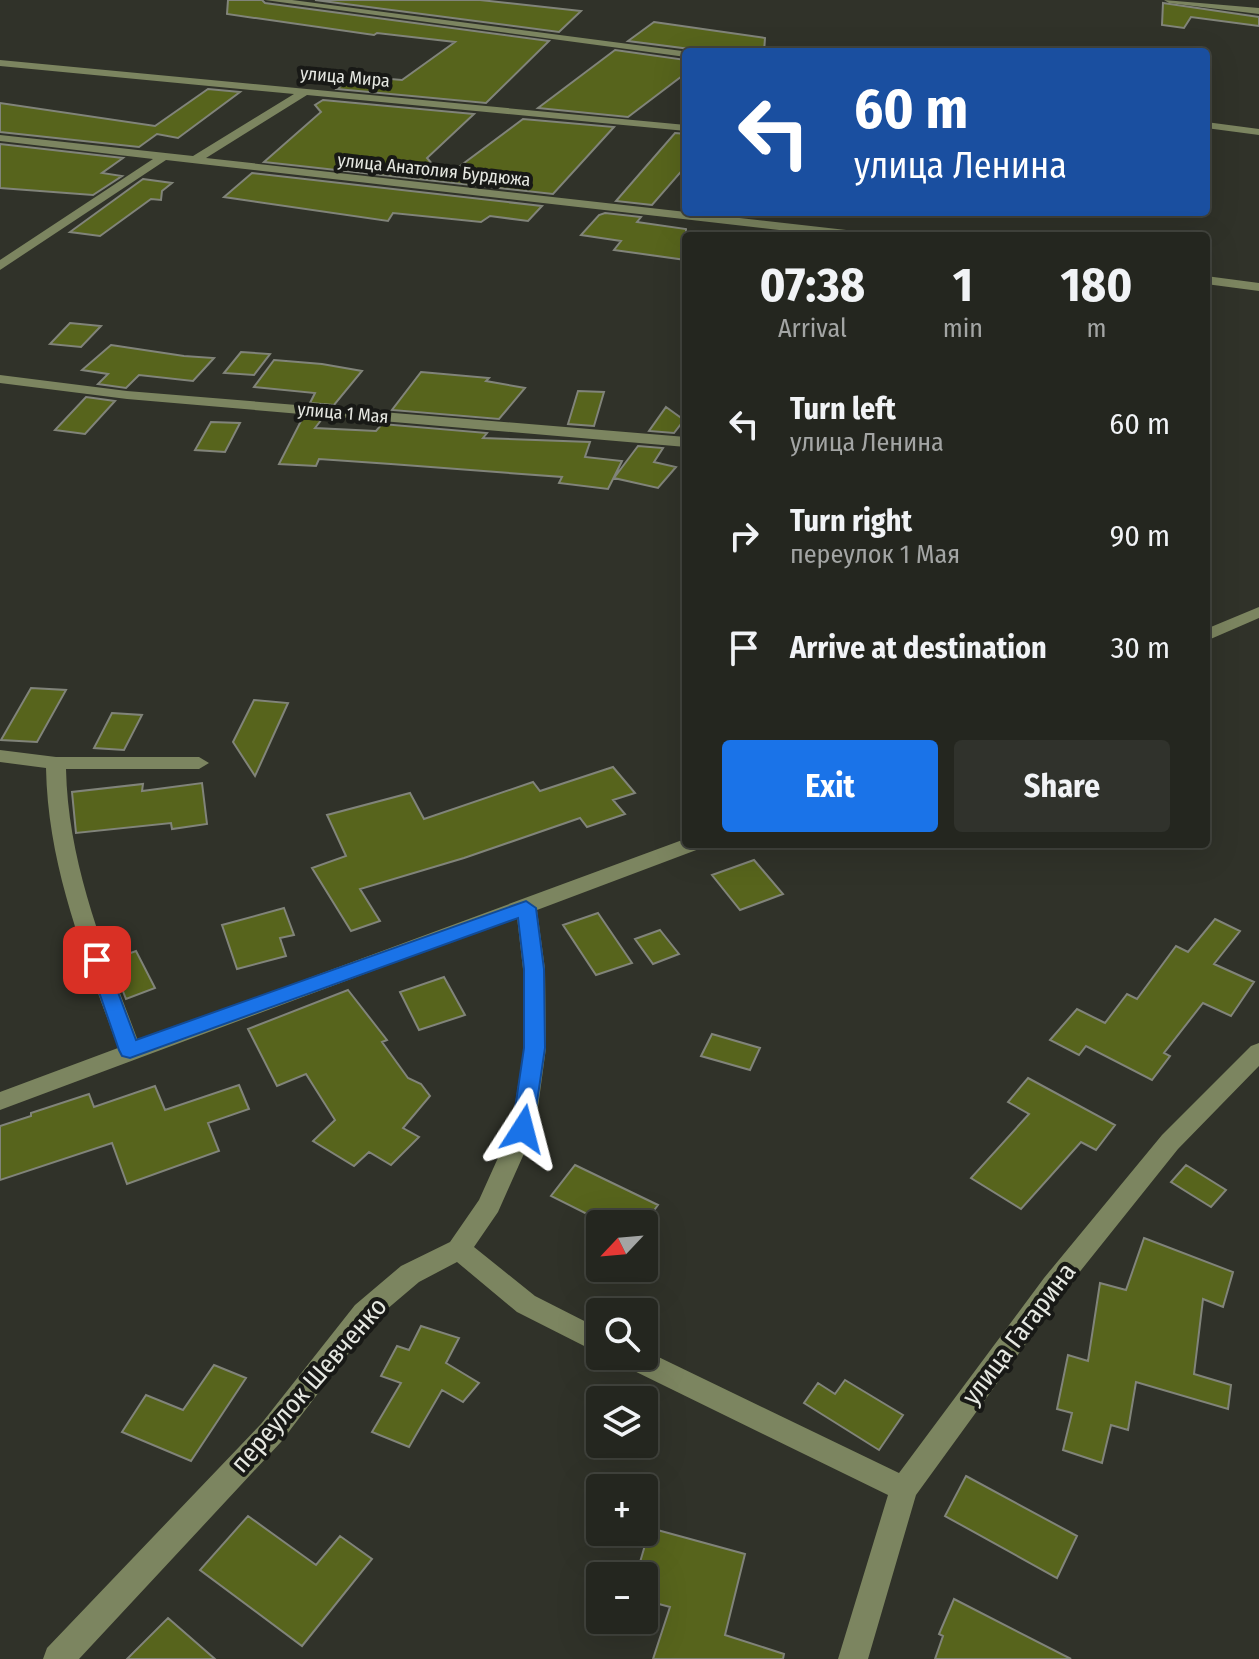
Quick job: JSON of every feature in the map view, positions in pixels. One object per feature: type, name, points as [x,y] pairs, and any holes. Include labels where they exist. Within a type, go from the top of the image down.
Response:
[{"type":"street","points":[[270,0],[318,3],[682,53]]},
{"type":"street","points":[[1169,0],[1259,11]]},
{"type":"street","name":"улица Мира","points":[[0,63],[682,128]]},
{"type":"street","points":[[192,162],[306,91]]},
{"type":"street","points":[[1210,126],[1259,132]]},
{"type":"street","name":"улица Анатолия Бурдюжа","points":[[0,138],[682,216]]},
{"type":"street","points":[[0,266],[162,158]]},
{"type":"street","name":"улица Анатолия Бурдюжа","points":[[682,216],[828,232]]},
{"type":"street","points":[[1210,281],[1259,287]]},
{"type":"street","name":"улица 1 Мая","points":[[0,379],[127,395],[682,442]]},
{"type":"street","points":[[1210,631],[1259,612]]},
{"type":"street","points":[[0,756],[56,763],[199,763]]},
{"type":"street","points":[[56,763],[57,815],[76,900],[130,1050]]},
{"type":"street","points":[[0,1101],[130,1050],[526,908],[682,848]]},
{"type":"street","name":"переулок Шевченко","points":[[58,1659],[271,1433],[364,1313],[410,1274],[459,1249],[489,1205],[523,1129],[535,1048],[534,969],[526,908]]},
{"type":"street","name":"улица Гагарина","points":[[853,1659],[904,1489],[1053,1286],[1170,1142],[1259,1052]]},
{"type":"street","points":[[459,1249],[526,1304],[586,1335]]},
{"type":"street","points":[[658,1370],[904,1489]]},
{"type":"building","points":[[228,0],[262,0],[265,3],[549,41],[486,103],[337,89],[354,76],[402,80],[455,42],[374,35],[227,14]]},
{"type":"building","points":[[315,0],[480,0],[581,11],[559,32]]},
{"type":"building","points":[[1163,3],[1259,17],[1259,26],[1191,17],[1184,28],[1162,25]]},
{"type":"building","points":[[654,22],[765,38],[764,48],[682,48],[628,41]]},
{"type":"building","points":[[615,50],[682,59],[682,76],[628,117],[538,108]]},
{"type":"building","points":[[208,89],[240,92],[178,138],[157,134],[139,147],[0,132],[0,103],[155,126]]},
{"type":"building","points":[[323,100],[474,114],[427,158],[444,178],[523,119],[614,127],[553,194],[264,162],[321,112],[315,105]]},
{"type":"building","points":[[675,133],[682,134],[682,171],[652,205],[616,201]]},
{"type":"building","points":[[0,144],[123,158],[102,173],[122,176],[93,195],[0,188]]},
{"type":"building","points":[[252,173],[542,206],[528,221],[490,216],[481,222],[393,213],[388,221],[224,197]]},
{"type":"building","points":[[143,179],[172,183],[162,191],[161,200],[151,199],[100,236],[70,232]]},
{"type":"building","points":[[599,215],[641,217],[637,222],[686,229],[682,232],[682,259],[614,250],[621,241],[581,235]]},
{"type":"building","points":[[70,323],[101,326],[81,347],[50,344]]},
{"type":"building","points":[[111,345],[214,358],[193,381],[139,375],[126,388],[98,384],[108,374],[82,370]]},
{"type":"building","points":[[241,352],[270,354],[254,375],[224,373]]},
{"type":"building","points":[[274,360],[362,371],[334,405],[310,403],[315,393],[254,387]]},
{"type":"building","points":[[421,372],[489,378],[486,381],[525,388],[499,419],[392,410]]},
{"type":"building","points":[[578,391],[604,392],[594,426],[568,424]]},
{"type":"building","points":[[86,397],[115,401],[85,434],[55,430]]},
{"type":"building","points":[[666,407],[682,419],[674,433],[649,431]]},
{"type":"building","points":[[303,417],[322,419],[315,428],[376,431],[382,424],[487,433],[483,438],[590,442],[585,457],[622,461],[608,489],[559,483],[562,477],[391,464],[319,459],[316,466],[279,464]]},
{"type":"building","points":[[211,422],[240,423],[225,452],[195,450]]},
{"type":"building","points":[[638,446],[663,448],[654,462],[676,467],[658,488],[614,478]]},
{"type":"building","points":[[31,688],[66,690],[37,742],[1,740]]},
{"type":"building","points":[[254,700],[288,703],[255,776],[233,742]]},
{"type":"building","points":[[112,713],[142,715],[124,750],[94,748]]},
{"type":"building","points":[[613,767],[635,793],[613,800],[625,814],[587,827],[580,818],[464,858],[360,889],[380,921],[351,931],[312,868],[346,856],[327,815],[410,793],[424,819],[533,782],[540,791]]},
{"type":"building","points":[[202,783],[207,824],[172,829],[171,823],[76,833],[72,792],[143,784],[142,791]]},
{"type":"building","points":[[754,860],[783,894],[740,910],[712,875]]},
{"type":"building","points":[[284,908],[294,935],[280,938],[286,956],[237,969],[222,925]]},
{"type":"building","points":[[598,913],[632,963],[596,975],[563,925]]},
{"type":"building","points":[[1215,919],[1240,931],[1214,964],[1254,982],[1231,1016],[1203,1003],[1164,1053],[1170,1056],[1152,1080],[1086,1046],[1079,1055],[1050,1040],[1077,1009],[1105,1023],[1127,994],[1137,999],[1176,946],[1188,952]]},
{"type":"building","points":[[660,930],[679,954],[653,964],[635,939]]},
{"type":"building","points":[[136,951],[155,988],[126,999],[111,960]]},
{"type":"building","points":[[444,977],[465,1015],[419,1030],[400,992]]},
{"type":"building","points":[[348,990],[387,1040],[382,1042],[408,1078],[421,1084],[430,1096],[403,1128],[419,1137],[391,1165],[369,1152],[354,1166],[313,1141],[335,1120],[306,1074],[277,1086],[248,1029]]},
{"type":"building","points":[[712,1034],[760,1048],[750,1070],[701,1056]]},
{"type":"building","points":[[1028,1078],[1115,1125],[1096,1150],[1081,1142],[1021,1209],[971,1178],[1029,1114],[1008,1102]]},
{"type":"building","points":[[239,1085],[249,1109],[208,1123],[219,1151],[127,1184],[112,1143],[0,1180],[0,1126],[31,1116],[31,1113],[89,1094],[94,1107],[155,1086],[165,1110]]},
{"type":"building","points":[[575,1165],[658,1205],[654,1210],[586,1210],[586,1214],[551,1196]]},
{"type":"building","points":[[1186,1165],[1226,1190],[1211,1207],[1171,1182]]},
{"type":"building","points":[[1144,1238],[1233,1272],[1223,1307],[1203,1299],[1194,1374],[1231,1385],[1228,1409],[1136,1382],[1128,1430],[1111,1425],[1102,1463],[1063,1450],[1072,1413],[1057,1409],[1068,1355],[1088,1361],[1100,1283],[1126,1290]]},
{"type":"building","points":[[421,1326],[459,1338],[446,1363],[479,1383],[463,1402],[442,1390],[409,1447],[372,1432],[401,1383],[381,1376],[397,1346],[409,1350]]},
{"type":"building","points":[[214,1365],[246,1378],[191,1461],[122,1432],[146,1395],[183,1410]]},
{"type":"building","points":[[845,1380],[903,1415],[879,1450],[804,1403],[818,1383],[835,1394]]},
{"type":"building","points":[[966,1476],[1077,1536],[1057,1578],[945,1516]]},
{"type":"building","points":[[248,1516],[316,1565],[340,1536],[372,1559],[302,1646],[200,1570]]},
{"type":"building","points":[[658,1530],[745,1554],[725,1635],[784,1654],[783,1659],[653,1659],[670,1607],[658,1604],[658,1562],[640,1562],[645,1546],[658,1546]]},
{"type":"building","points":[[954,1599],[1071,1659],[935,1659],[943,1636],[939,1634]]},
{"type":"building","points":[[168,1618],[215,1659],[127,1659]]},
{"type":"route","points":[[97,960],[130,1050],[526,908],[534,969],[535,1048],[523,1129]]}]
